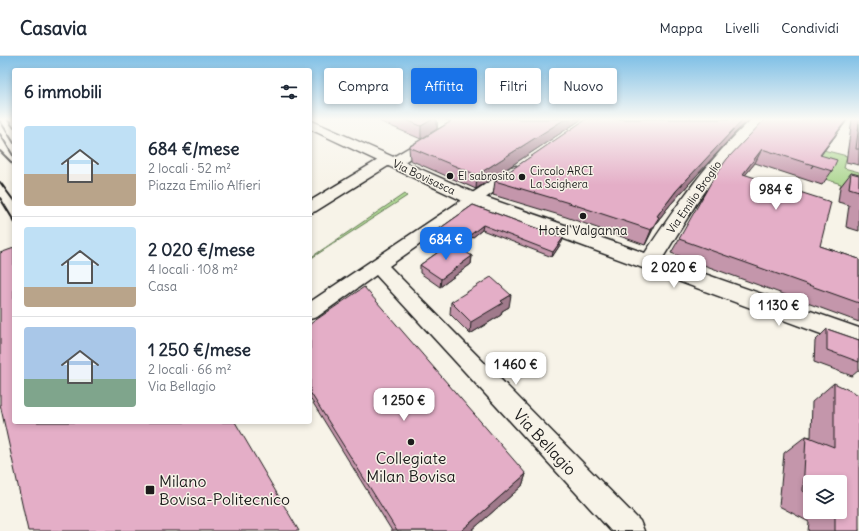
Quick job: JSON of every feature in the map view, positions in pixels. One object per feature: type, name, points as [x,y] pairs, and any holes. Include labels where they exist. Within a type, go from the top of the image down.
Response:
[{"type":"street","name":"Via Bovisasca","points":[[346,141],[472,199],[859,338]]},
{"type":"street","points":[[312,207],[390,162],[421,141]]},
{"type":"street","name":"Via Emilio Broglio","points":[[650,262],[710,170],[735,141]]},
{"type":"street","points":[[312,311],[527,162]]},
{"type":"street","name":"Via Bellagio","points":[[378,266],[630,531]]},
{"type":"green space","points":[[768,141],[788,141],[847,156],[844,168],[859,172],[859,192],[840,187],[841,184],[825,179]]},
{"type":"green space","points":[[404,194],[407,196],[312,258]]},
{"type":"building","points":[[419,141],[530,141],[477,175],[409,147]]},
{"type":"building","points":[[553,141],[722,141],[676,191],[657,216],[659,217],[651,230],[495,181]]},
{"type":"building","points":[[744,141],[830,141],[820,155],[837,160],[832,171],[762,149],[743,174],[831,202],[820,246],[859,259],[859,303],[679,239],[714,177],[727,159]]},
{"type":"building","points":[[857,141],[859,141],[859,149],[856,149]]},
{"type":"building","points":[[851,173],[859,175],[859,191],[849,188]]},
{"type":"building","points":[[473,205],[563,238],[553,252],[483,225],[456,246],[451,243],[449,244],[432,234]]},
{"type":"building","points":[[451,243],[472,256],[441,279],[420,265]]},
{"type":"building","points":[[12,249],[12,424],[236,424],[299,531],[28,531],[0,404],[0,253]]},
{"type":"building","points":[[491,277],[511,295],[501,301],[503,303],[471,322],[451,302]]},
{"type":"building","name":"Collegiate Milan Bovisa","points":[[364,287],[526,474],[461,531],[397,531],[312,395],[312,323]]},
{"type":"building","points":[[827,329],[859,340],[859,362],[827,350]]},
{"type":"building","points":[[834,383],[859,395],[859,531],[835,531],[835,519],[847,519],[847,475],[804,475],[806,436],[834,447]]},
{"type":"railway","points":[[4,141],[12,154]]},
{"type":"railway","points":[[0,151],[12,163]]},
{"type":"railway","points":[[0,182],[12,198]]},
{"type":"railway","points":[[0,198],[12,218]]},
{"type":"place","name":"El sabrosito","points":[[450,176]]},
{"type":"place","name":"Circolo ARCI La Scighera","points":[[522,177]]},
{"type":"place","name":"Hotel Valganna","points":[[583,216]]},
{"type":"place","name":"Collegiate Milan Bovisa","points":[[411,442]]},
{"type":"place","name":"Milano Bovisa-Politecnico","points":[[150,490]]}]
